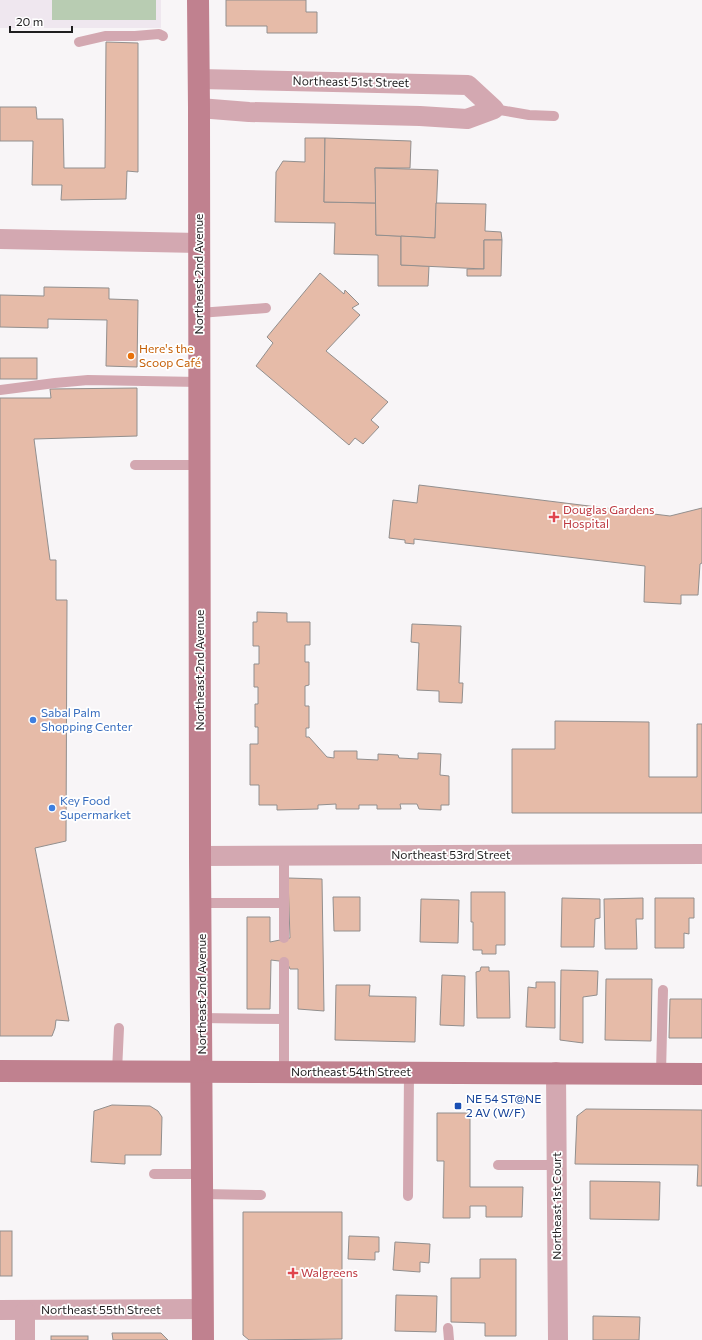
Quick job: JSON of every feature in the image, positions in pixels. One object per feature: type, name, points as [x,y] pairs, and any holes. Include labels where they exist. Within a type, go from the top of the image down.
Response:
[{"type":"main road","name":"Northeast 2nd Avenue","points":[[198,0],[203,1340]]},
{"type":"main road","name":"Northeast 54th Street","points":[[0,1071],[556,1072],[702,1074]]},
{"type":"street","name":"Northeast 51st Street","points":[[199,79],[468,85],[494,109]]},
{"type":"street","points":[[420,116],[421,83]]},
{"type":"street","points":[[199,108],[249,112],[420,116],[467,119],[494,109]]},
{"type":"street","points":[[0,239],[199,243]]},
{"type":"street","name":"Northeast 53rd Street","points":[[200,856],[702,854]]},
{"type":"street","name":"Northeast 1st Court","points":[[556,1072],[558,1340]]},
{"type":"street","name":"Northeast 55th Street","points":[[0,1310],[203,1309]]},
{"type":"street","points":[[25,1311],[25,1340]]},
{"type":"lane","points":[[79,42],[105,36],[159,34],[163,36]]},
{"type":"lane","points":[[494,109],[529,115],[554,116]]},
{"type":"lane","points":[[199,313],[266,308]]},
{"type":"lane","points":[[0,390],[88,380],[199,382]]},
{"type":"lane","points":[[135,465],[199,465]]},
{"type":"lane","points":[[284,856],[284,938]]},
{"type":"lane","points":[[201,903],[284,903]]},
{"type":"lane","points":[[284,962],[284,1072]]},
{"type":"lane","points":[[660,1073],[663,990]]},
{"type":"lane","points":[[201,1018],[284,1019]]},
{"type":"lane","points":[[117,1071],[119,1028]]},
{"type":"lane","points":[[408,1196],[409,1072]]},
{"type":"lane","points":[[498,1165],[557,1165]]},
{"type":"lane","points":[[154,1174],[261,1195]]},
{"type":"lane","points":[[448,1328],[450,1340]]},
{"type":"shaded area","points":[[0,0],[161,0],[161,28],[0,28]]},
{"type":"green space","points":[[52,0],[156,0],[156,20],[52,20]]},
{"type":"building","points":[[226,0],[306,0],[306,12],[317,12],[317,33],[267,33],[267,26],[226,26]]},
{"type":"building","points":[[106,42],[138,43],[138,172],[127,171],[126,199],[61,200],[62,185],[32,185],[33,141],[0,141],[0,107],[36,107],[37,119],[63,119],[64,168],[105,168]]},
{"type":"building","points":[[305,138],[325,138],[324,202],[376,203],[376,235],[401,236],[401,265],[429,266],[428,286],[378,286],[378,255],[334,254],[335,223],[275,222],[276,172],[283,161],[305,162]]},
{"type":"building","points":[[325,138],[411,141],[410,168],[375,168],[376,203],[324,202]]},
{"type":"building","points":[[375,168],[438,170],[435,238],[376,235]]},
{"type":"building","points":[[436,203],[486,204],[485,231],[501,232],[502,240],[484,240],[484,269],[401,265],[401,236],[435,238]]},
{"type":"building","points":[[484,240],[502,240],[501,276],[467,276],[467,269],[484,269]]},
{"type":"building","points":[[320,273],[344,294],[345,290],[359,304],[352,308],[360,315],[326,351],[388,402],[371,420],[379,427],[363,444],[355,438],[349,445],[256,366],[273,343],[267,337]]},
{"type":"building","points":[[44,287],[109,288],[109,299],[138,300],[137,367],[106,366],[107,320],[48,319],[48,328],[0,327],[0,295],[44,296]]},
{"type":"building","points":[[0,358],[37,358],[37,379],[0,379]]},
{"type":"building","name":"Sabal Palm Shopping Center","points":[[137,388],[137,436],[34,439],[50,560],[56,560],[56,600],[67,600],[66,841],[35,848],[69,1021],[56,1020],[52,1036],[0,1036],[0,398],[51,398],[50,389]]},
{"type":"building","points":[[419,485],[670,516],[702,508],[702,563],[700,564],[698,595],[681,595],[681,604],[644,602],[645,566],[414,539],[414,544],[405,543],[405,540],[389,538],[393,500],[417,503]]},
{"type":"building","points":[[257,612],[287,613],[287,622],[310,622],[310,645],[305,645],[305,662],[309,662],[309,685],[305,686],[305,706],[309,706],[309,728],[306,728],[306,737],[309,737],[327,757],[334,758],[334,751],[357,751],[357,759],[378,760],[378,754],[398,755],[399,758],[418,759],[418,753],[441,754],[440,775],[449,776],[449,805],[441,805],[441,810],[419,809],[417,804],[400,804],[401,809],[377,809],[377,805],[359,805],[359,809],[336,809],[336,804],[318,805],[318,809],[277,810],[277,805],[259,805],[259,785],[250,785],[250,744],[258,744],[258,727],[255,727],[255,704],[258,704],[258,687],[254,687],[254,664],[259,664],[259,646],[253,646],[253,622],[257,622]]},
{"type":"building","points":[[412,624],[461,626],[459,683],[463,683],[462,703],[439,702],[439,691],[417,690],[419,643],[411,642]]},
{"type":"building","points":[[555,721],[649,722],[649,777],[697,777],[697,724],[702,724],[702,813],[512,813],[512,749],[555,749]]},
{"type":"building","points":[[288,878],[322,879],[324,1011],[298,1009],[298,969],[290,969],[287,962],[271,960],[270,1009],[247,1009],[247,917],[270,917],[270,942],[290,938]]},
{"type":"building","points":[[471,892],[505,892],[505,945],[496,945],[496,954],[482,954],[482,950],[473,950]]},
{"type":"building","points":[[333,897],[360,897],[360,931],[334,931]]},
{"type":"building","points":[[562,898],[600,899],[600,918],[595,919],[594,947],[561,947]]},
{"type":"building","points":[[643,898],[643,919],[636,919],[637,949],[605,949],[604,899]]},
{"type":"building","points":[[655,898],[694,898],[694,918],[689,918],[689,934],[684,933],[684,948],[655,948]]},
{"type":"building","points":[[421,899],[459,900],[458,943],[420,942]]},
{"type":"building","points":[[481,967],[489,967],[489,971],[509,971],[510,1018],[477,1018],[476,972],[480,971]]},
{"type":"building","points":[[561,970],[598,971],[597,995],[583,997],[583,1043],[560,1040]]},
{"type":"building","points":[[442,975],[465,976],[464,1026],[440,1025]]},
{"type":"building","points":[[606,979],[652,979],[651,1041],[605,1040]]},
{"type":"building","points":[[536,982],[555,982],[555,1028],[526,1027],[528,987],[536,988]]},
{"type":"building","points":[[336,985],[370,985],[369,996],[416,997],[415,1042],[335,1040]]},
{"type":"building","points":[[670,999],[702,999],[702,1038],[669,1038]]},
{"type":"building","points":[[112,1105],[150,1106],[158,1111],[162,1117],[161,1155],[125,1155],[125,1164],[91,1162],[94,1111]]},
{"type":"building","points":[[586,1109],[702,1110],[702,1186],[697,1186],[698,1165],[575,1164],[577,1116]]},
{"type":"building","points":[[437,1113],[470,1113],[470,1187],[523,1187],[522,1217],[486,1217],[486,1206],[470,1206],[470,1218],[443,1218],[444,1161],[437,1161]]},
{"type":"building","points":[[590,1181],[660,1182],[659,1220],[590,1219]]},
{"type":"building","name":"Walgreens","points":[[243,1212],[342,1212],[342,1339],[249,1340],[243,1335]]},
{"type":"building","points":[[0,1231],[12,1231],[12,1276],[0,1276]]},
{"type":"building","points":[[349,1236],[379,1237],[379,1252],[375,1252],[375,1260],[348,1259]]},
{"type":"building","points":[[395,1242],[430,1244],[429,1263],[420,1262],[420,1272],[393,1270]]},
{"type":"building","points":[[480,1259],[516,1259],[516,1336],[485,1336],[485,1323],[451,1322],[451,1278],[480,1278]]},
{"type":"building","points":[[396,1295],[437,1296],[436,1332],[395,1331]]},
{"type":"building","points":[[593,1316],[640,1317],[639,1340],[593,1340]]},
{"type":"building","points":[[112,1333],[161,1333],[168,1340],[113,1340]]},
{"type":"building","points":[[51,1336],[88,1336],[88,1340],[51,1340]]},
{"type":"place","name":"Here's the Scoop Café","points":[[131,356]]},
{"type":"place","name":"Douglas Gardens Hospital","points":[[554,517]]},
{"type":"place","name":"Sabal Palm Shopping Center","points":[[33,720]]},
{"type":"place","name":"Key Food Supermarket","points":[[52,808]]},
{"type":"place","name":"NE 54 ST@NE 2 AV (W/F)","points":[[458,1106]]},
{"type":"place","name":"Walgreens","points":[[293,1273]]}]
